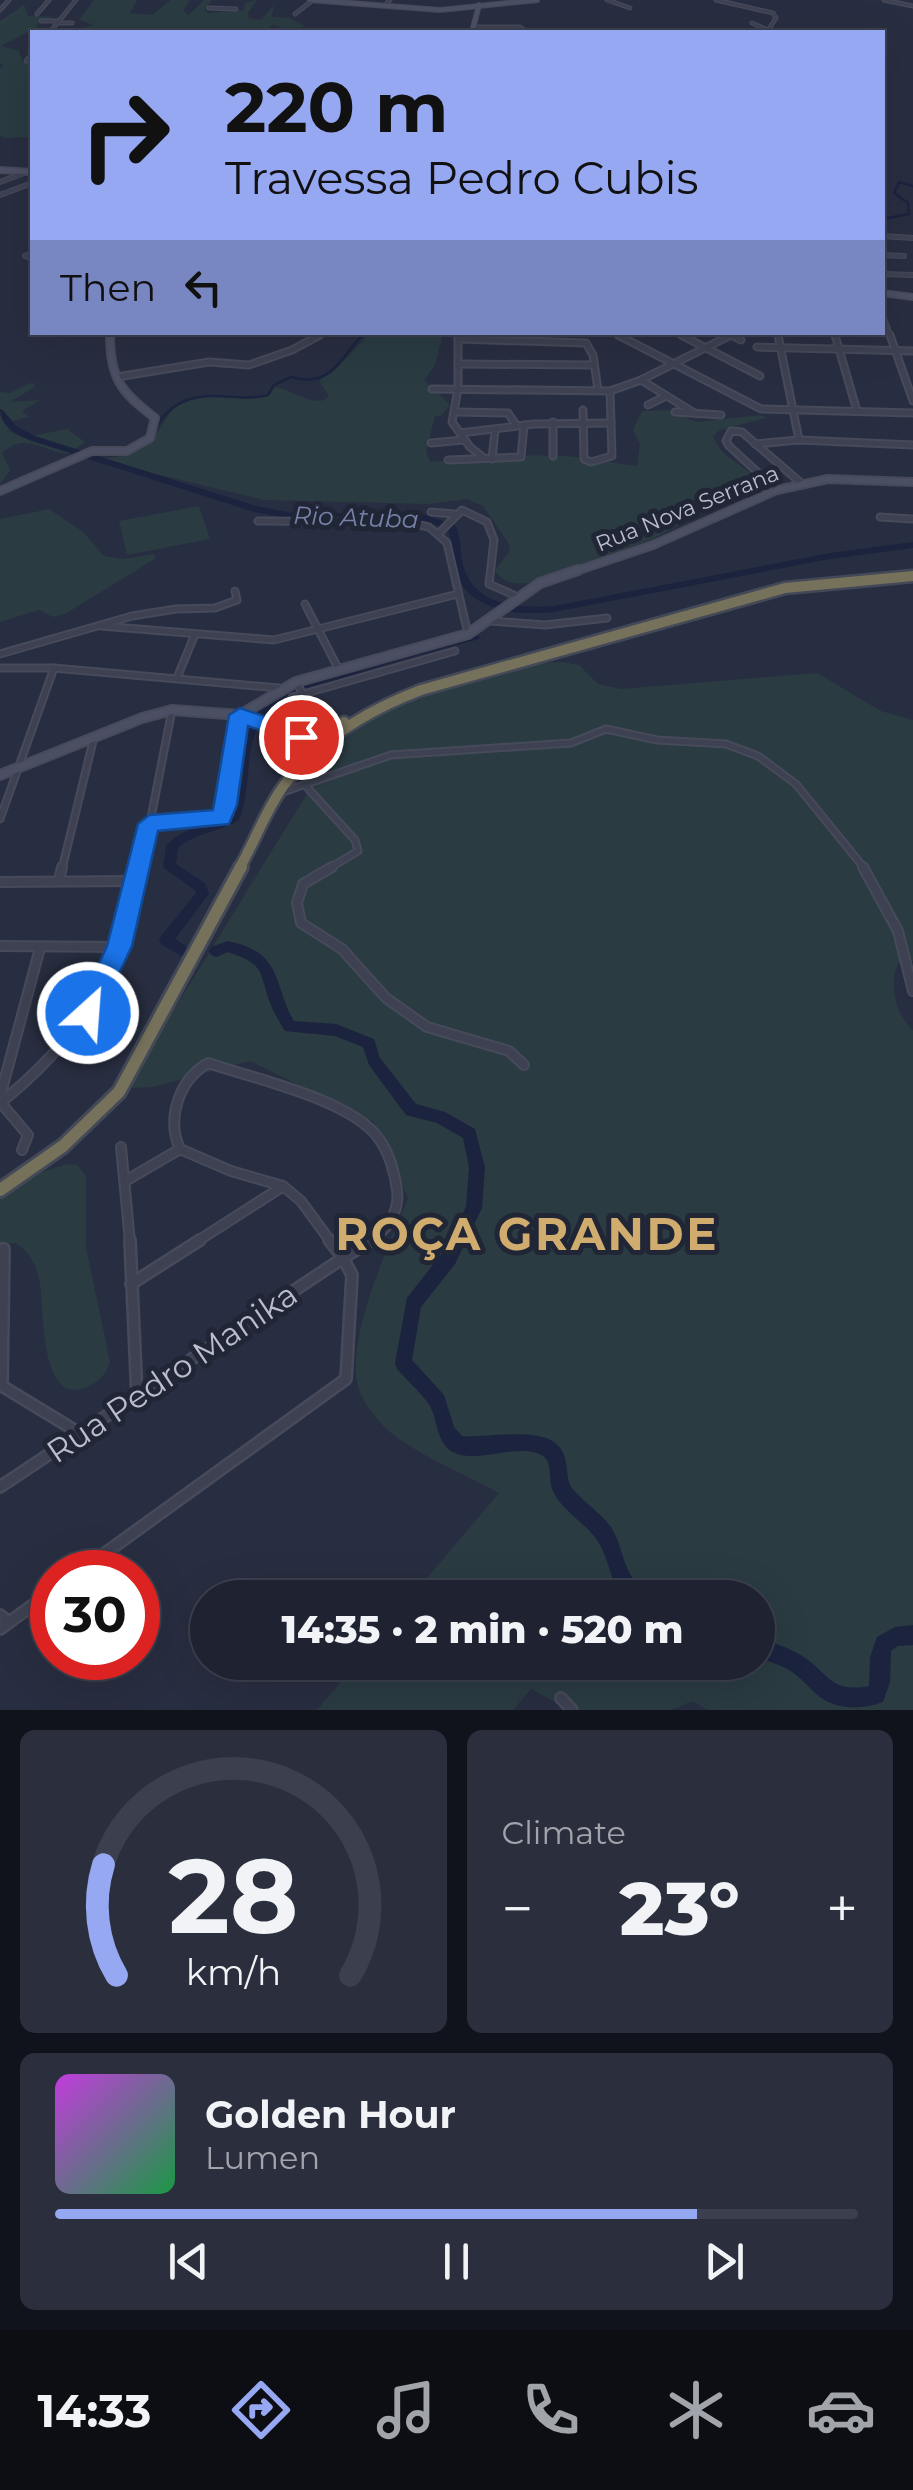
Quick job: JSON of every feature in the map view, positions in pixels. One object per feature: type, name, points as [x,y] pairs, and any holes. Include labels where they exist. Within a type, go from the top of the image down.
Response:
[{"type":"highway","points":[[0,1190],[34,1170],[90,1125],[119,1092],[284,787],[304,742],[384,704],[774,591],[913,576]]},
{"type":"highway","points":[[284,787],[340,732],[384,704]]},
{"type":"main road","points":[[312,0],[393,1],[440,10],[537,0]]},
{"type":"main road","points":[[473,30],[479,6]]},
{"type":"main road","points":[[2,171],[30,172]]},
{"type":"main road","points":[[885,293],[913,297]]},
{"type":"main road","points":[[0,491],[85,454],[132,450],[147,440],[154,429],[154,418],[126,397],[110,364],[110,335]]},
{"type":"main road","name":"Rua Nova Serrana","points":[[240,715],[279,688],[468,634],[540,583],[653,545],[777,490],[828,479],[913,482]]},
{"type":"main road","points":[[0,774],[172,710],[240,715],[304,742]]},
{"type":"street","points":[[37,14],[50,0]]},
{"type":"street","points":[[52,30],[76,0]]},
{"type":"street","points":[[214,0],[208,10],[236,9]]},
{"type":"street","points":[[294,14],[312,0]]},
{"type":"street","points":[[607,0],[630,8]]},
{"type":"street","points":[[716,0],[772,12],[776,17],[768,30]]},
{"type":"street","points":[[884,0],[913,6]]},
{"type":"street","points":[[0,2],[8,1]]},
{"type":"street","points":[[0,10],[8,1]]},
{"type":"street","points":[[41,21],[72,24]]},
{"type":"street","points":[[752,23],[765,30]]},
{"type":"street","points":[[478,30],[524,30]]},
{"type":"street","points":[[26,61],[30,56]]},
{"type":"street","points":[[0,182],[30,172]]},
{"type":"street","points":[[0,194],[30,184]]},
{"type":"street","points":[[885,236],[913,238]]},
{"type":"street","points":[[885,255],[904,256]]},
{"type":"street","points":[[885,274],[913,275]]},
{"type":"street","points":[[885,321],[913,401]]},
{"type":"street","points":[[117,377],[205,362],[249,364],[292,350],[320,335]]},
{"type":"street","points":[[619,335],[756,408],[913,412]]},
{"type":"street","points":[[682,335],[760,376]]},
{"type":"street","points":[[432,389],[610,391],[727,335]]},
{"type":"street","points":[[731,335],[741,340]]},
{"type":"street","points":[[778,335],[799,440]]},
{"type":"street","points":[[835,335],[857,411]]},
{"type":"street","points":[[484,458],[452,422],[458,389],[458,336],[520,336],[586,343],[591,346],[598,391]]},
{"type":"street","points":[[757,347],[913,351]]},
{"type":"street","points":[[458,364],[593,365]]},
{"type":"street","points":[[640,380],[696,414]]},
{"type":"street","points":[[582,410],[584,459],[591,462],[614,454],[610,391]]},
{"type":"street","points":[[648,405],[667,396]]},
{"type":"street","points":[[448,460],[521,457],[520,425],[510,413],[455,412]]},
{"type":"street","points":[[675,412],[721,415]]},
{"type":"street","points":[[460,432],[553,422],[611,424]]},
{"type":"street","points":[[553,422],[553,456]]},
{"type":"street","points":[[492,459],[495,430]]},
{"type":"street","points":[[777,490],[729,446],[726,441],[731,431],[742,432],[801,483]]},
{"type":"street","points":[[431,443],[464,440]]},
{"type":"street","points":[[754,444],[799,440],[913,445]]},
{"type":"street","points":[[444,528],[465,510],[482,518],[497,546],[489,584],[514,598]]},
{"type":"street","points":[[432,512],[456,514]]},
{"type":"street","points":[[880,517],[913,519]]},
{"type":"street","points":[[258,521],[405,522],[444,528]]},
{"type":"street","points":[[444,528],[468,634]]},
{"type":"street","points":[[0,654],[178,608],[218,609],[236,600],[235,592]]},
{"type":"street","points":[[101,626],[274,640],[458,594]]},
{"type":"street","points":[[305,604],[339,670]]},
{"type":"street","points":[[491,621],[545,625],[607,618]]},
{"type":"street","points":[[177,678],[195,634]]},
{"type":"street","points":[[292,698],[456,650]]},
{"type":"street","points":[[0,668],[54,668],[279,688]]},
{"type":"street","points":[[0,819],[54,668]]},
{"type":"street","points":[[296,682],[303,694]]},
{"type":"street","points":[[0,1103],[50,1066],[76,1034],[100,992],[120,946],[172,710]]},
{"type":"street","points":[[149,824],[221,818],[240,715]]},
{"type":"street","points":[[284,787],[305,784],[391,754],[571,743],[606,730],[656,740],[726,744],[758,756],[796,784],[873,879],[898,932],[913,990]]},
{"type":"street","points":[[59,880],[94,737]]},
{"type":"street","points":[[305,784],[355,840],[358,851],[303,884],[297,903],[301,923],[342,949],[386,998],[426,1027],[509,1051],[524,1065]]},
{"type":"street","points":[[0,882],[136,881]]},
{"type":"street","points":[[0,946],[120,946]]},
{"type":"street","points":[[0,1103],[40,948]]},
{"type":"street","name":"Rua Pedro Manika","points":[[0,1487],[375,1238],[394,1217],[398,1197],[395,1176],[378,1138],[358,1119],[208,1063],[196,1070],[172,1119],[170,1130],[180,1149]]},
{"type":"street","points":[[0,1103],[28,1136],[22,1150]]},
{"type":"street","points":[[121,1147],[137,1397]]},
{"type":"street","points":[[109,1550],[346,1379],[352,1275],[301,1202],[283,1186],[231,1172],[180,1149],[126,1180]]},
{"type":"street","points":[[131,1284],[283,1186]]},
{"type":"street","points":[[2,1249],[2,1386],[81,1434]]},
{"type":"street","points":[[3,1622],[30,1605]]},
{"type":"street","points":[[561,1698],[572,1710]]},
{"type":"shaded area","points":[[94,0],[137,0],[130,13],[152,15],[171,0],[190,0],[183,11],[189,15],[204,0],[212,0],[205,10],[208,13],[244,10],[245,3],[257,0],[249,18],[261,20],[275,4],[271,17],[289,18],[305,26],[290,30],[273,25],[265,30],[78,30],[93,25],[79,20]]},
{"type":"shaded area","points":[[24,5],[28,16],[57,17],[39,20],[36,28],[1,46],[19,51],[23,62],[30,63],[30,137],[0,135],[0,69],[4,65],[0,63],[0,21]]},
{"type":"shaded area","points":[[367,335],[442,335],[435,365],[424,380],[450,405],[441,416],[435,416],[426,451],[430,462],[511,455],[568,456],[637,466],[640,444],[633,430],[642,411],[668,410],[697,422],[761,415],[766,418],[720,430],[713,436],[723,452],[760,482],[764,490],[717,504],[653,539],[520,584],[506,581],[495,570],[510,551],[509,544],[483,506],[467,499],[428,504],[264,500],[98,460],[125,455],[144,446],[177,406],[191,398],[258,398],[268,395],[272,387],[311,400],[325,400],[329,396],[320,383],[321,376],[330,374]]},
{"type":"shaded area","points":[[35,384],[33,388],[10,402],[40,400],[22,411],[29,417],[7,422],[9,431],[23,438],[67,429],[85,442],[68,454],[27,443],[11,447],[2,453],[10,470],[0,484],[0,392],[10,393]]},
{"type":"shaded area","points":[[199,506],[210,539],[127,555],[119,521]]},
{"type":"shaded area","points":[[49,509],[83,532],[104,556],[123,559],[153,554],[156,558],[65,614],[53,617],[39,610],[0,622],[0,519]]},
{"type":"shaded area","points":[[534,665],[579,665],[598,684],[621,689],[817,673],[881,711],[913,720],[913,961],[898,963],[894,990],[898,1008],[913,1030],[913,1710],[707,1710],[693,1701],[671,1710],[569,1710],[531,1689],[513,1710],[317,1710],[343,1680],[775,1680],[775,1580],[425,1580],[499,1493],[403,1442],[370,1410],[359,1389],[356,1362],[364,1315],[408,1198],[374,1122],[250,1061],[152,1087],[132,1088],[135,1073],[337,745],[412,700],[474,678]]},
{"type":"shaded area","points":[[66,1164],[77,1165],[86,1176],[86,1247],[110,1362],[99,1379],[77,1390],[63,1386],[53,1372],[47,1353],[38,1274],[32,1260],[15,1243],[0,1245],[0,1194]]},
{"type":"waterway","points":[[885,218],[909,214],[908,203],[894,193],[899,182],[913,186]]},
{"type":"waterway","points":[[88,455],[133,449],[152,434],[174,407],[190,399],[258,397],[268,395],[274,385],[291,377],[316,379],[334,369],[363,335]]},
{"type":"waterway","name":"Rio Atuba","points":[[0,412],[13,428],[32,438],[254,509],[298,517],[417,515],[452,527],[459,568],[468,586],[489,602],[514,609],[554,609],[830,556],[913,545]]},
{"type":"waterway","points":[[181,950],[166,940],[203,894],[200,887],[169,866],[172,846],[197,830],[235,817],[247,741],[255,720],[268,707],[322,682],[475,637]]},
{"type":"waterway","points":[[216,951],[228,946],[259,960],[290,1027],[336,1030],[369,1043],[374,1061],[411,1110],[440,1117],[470,1134],[477,1167],[474,1208],[449,1258],[413,1304],[403,1363],[438,1401],[447,1432],[457,1444],[529,1443],[554,1453],[564,1494],[602,1531],[623,1580]]},
{"type":"waterway","points":[[775,1654],[800,1665],[833,1695],[858,1698],[876,1695],[884,1644],[895,1637],[913,1635]]},
{"type":"district","name":"ROÇA GRANDE","points":[[527,1234]]},
{"type":"route","points":[[88,1013],[120,946],[149,824],[221,818],[240,715],[301,737]]}]
